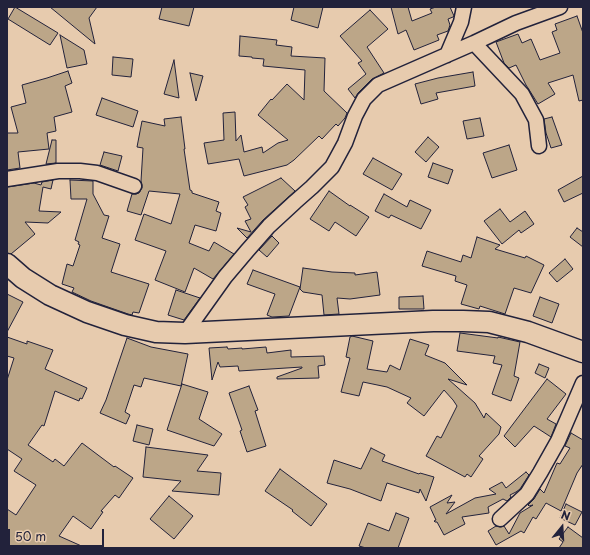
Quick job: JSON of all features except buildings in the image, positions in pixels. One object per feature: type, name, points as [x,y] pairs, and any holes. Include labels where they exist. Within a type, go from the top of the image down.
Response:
[{"type":"street","points":[[447,54],[461,22],[464,7]]},
{"type":"street","points":[[185,334],[224,277],[269,226],[312,187],[332,166],[345,143],[355,116],[364,99],[378,85],[516,23],[560,7]]},
{"type":"street","points":[[474,43],[522,94],[536,120],[539,146]]},
{"type":"street","points":[[7,179],[58,171],[80,171],[97,173],[134,186]]},
{"type":"street","points":[[7,264],[23,278],[45,292],[86,312],[126,325],[156,332],[185,334],[433,321],[489,322],[528,332],[583,352]]},
{"type":"street","points":[[500,518],[527,494],[540,473],[558,441],[583,383]]}]
